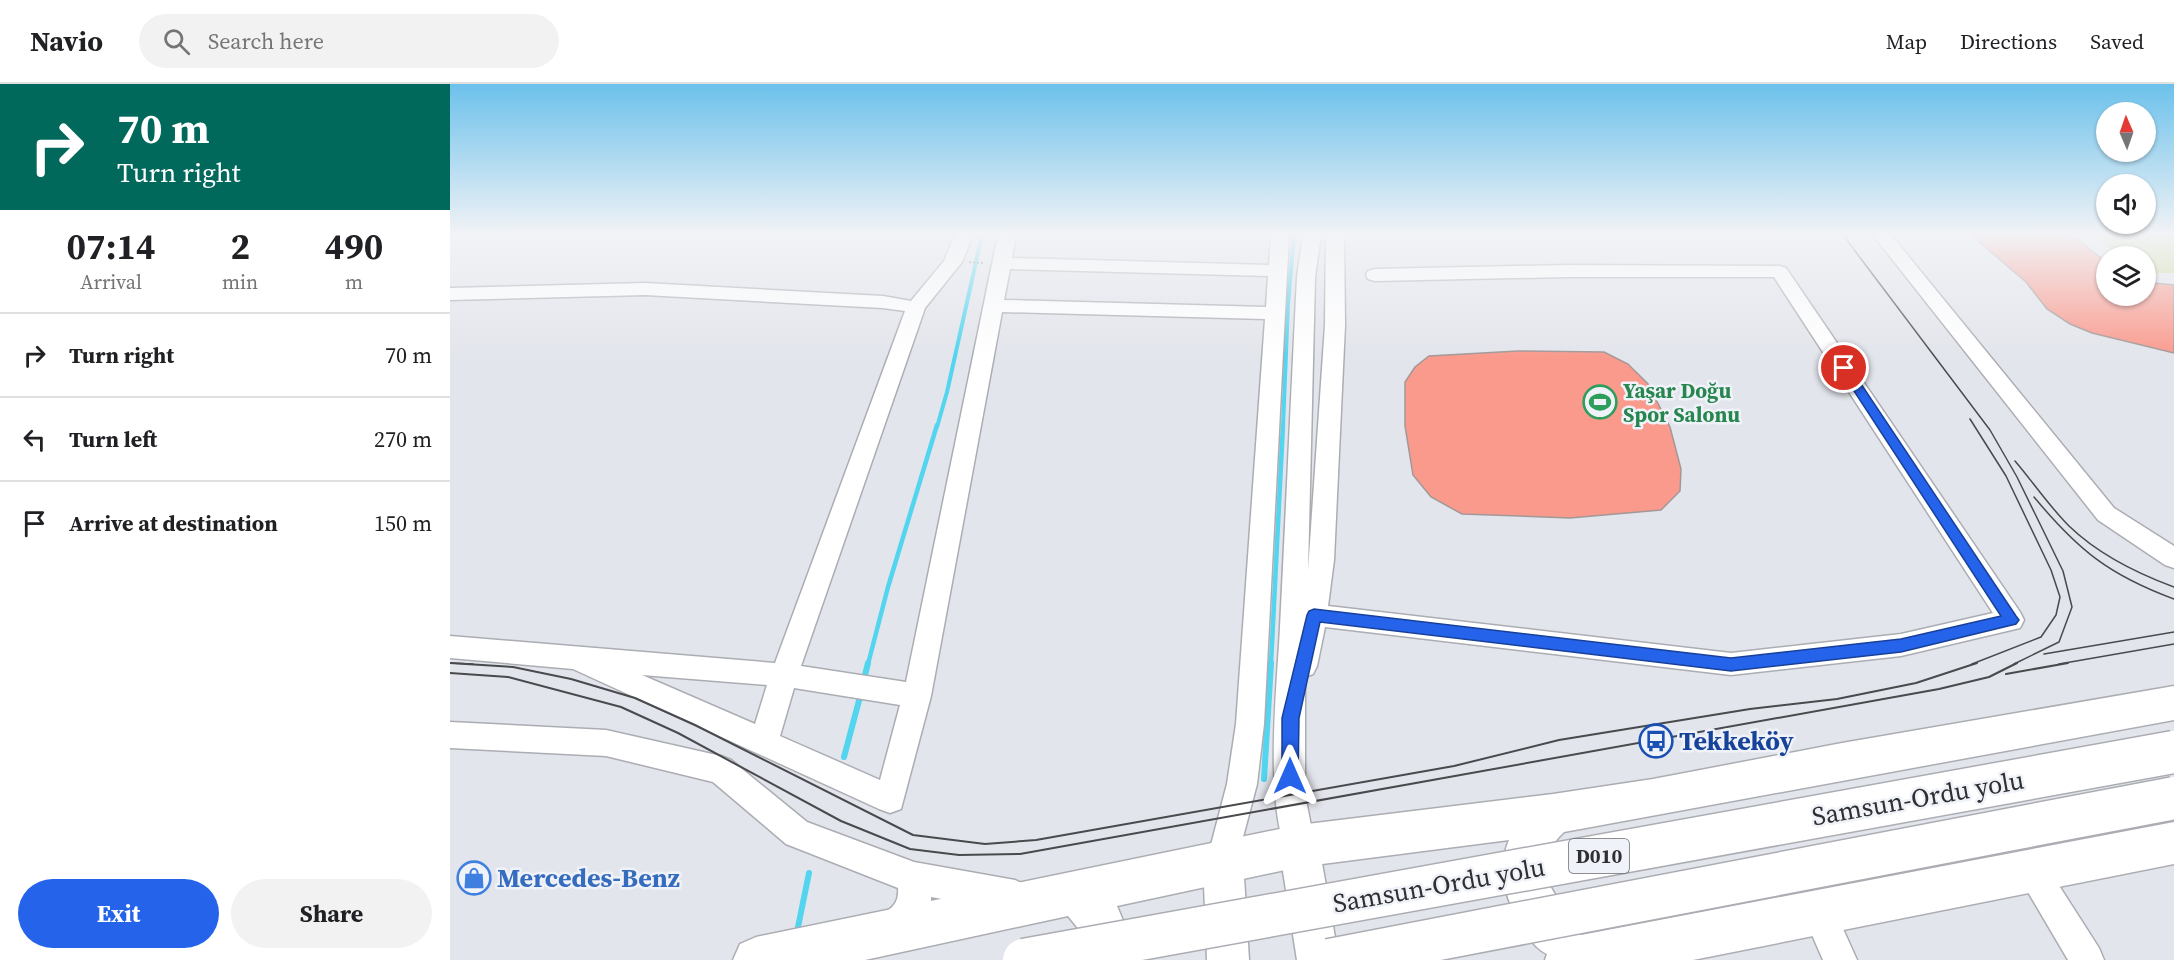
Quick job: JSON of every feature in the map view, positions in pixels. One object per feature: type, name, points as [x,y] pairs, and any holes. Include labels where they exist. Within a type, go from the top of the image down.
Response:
[{"type":"highway","points":[[756,960],[1299,846],[1553,814],[1653,798],[1842,761],[2174,704]]},
{"type":"highway","name":"Samsun-Ordu yolu","points":[[1024,960],[2174,752]]},
{"type":"highway","name":"Samsun-Ordu yolu","points":[[1329,960],[2174,798]]},
{"type":"highway","points":[[1553,814],[1535,830],[1525,854],[1524,867],[1529,896],[1536,910],[1582,958],[2174,843]]},
{"type":"highway","points":[[1060,898],[1098,915],[1111,945],[1112,960]]},
{"type":"main road","points":[[1299,846],[1318,960]]},
{"type":"main road","points":[[1223,861],[1228,960]]},
{"type":"street","points":[[764,742],[784,675],[916,307],[941,276]]},
{"type":"street","points":[[577,658],[890,799],[917,696],[1001,276]]},
{"type":"street","points":[[1223,861],[1242,784],[1250,724],[1278,276]]},
{"type":"street","points":[[1299,846],[1290,795],[1290,718],[1306,276]]},
{"type":"street","points":[[1290,718],[1314,615],[1323,548],[1335,325],[1335,276]]},
{"type":"street","points":[[1314,615],[1731,664],[1901,645],[2011,620],[1783,276]]},
{"type":"street","points":[[1915,276],[2106,514],[2174,557]]},
{"type":"street","points":[[1930,276],[2081,470],[2174,557]]},
{"type":"street","points":[[450,294],[645,289],[883,302],[916,307]]},
{"type":"street","points":[[995,306],[1275,313]]},
{"type":"street","points":[[450,647],[784,675],[917,696]]},
{"type":"street","points":[[450,735],[606,743],[721,770],[797,833],[914,878],[1060,898]]},
{"type":"street","points":[[2031,870],[2087,960]]},
{"type":"street","points":[[880,935],[902,922],[915,904],[914,878]]},
{"type":"street","points":[[1818,912],[1840,960]]},
{"type":"building","points":[[2019,276],[2096,276],[2096,306],[2156,306],[2156,283],[2174,285],[2174,353],[2092,333],[2070,324],[2047,309]]},
{"type":"building","points":[[1518,351],[1604,352],[1628,364],[1648,384],[1670,427],[1681,469],[1680,491],[1661,510],[1570,518],[1462,514],[1431,497],[1413,475],[1405,426],[1405,382],[1415,367],[1429,356]]},
{"type":"waterway","points":[[937,427],[973,276]]},
{"type":"waterway","points":[[1283,427],[1290,276]]},
{"type":"waterway","points":[[868,664],[888,587],[937,425]]},
{"type":"waterway","points":[[1271,664],[1283,425]]},
{"type":"waterway","points":[[864,679],[868,663]]},
{"type":"waterway","points":[[1264,779],[1271,663]]},
{"type":"waterway","points":[[844,757],[861,693]]},
{"type":"waterway","points":[[798,927],[809,873]]},
{"type":"tram line","points":[[1874,276],[1990,430],[2017,477],[2063,571],[2072,607],[2059,642],[2014,664]]},
{"type":"tram line","points":[[1970,419],[2006,476],[2051,570],[2060,597],[2056,615],[2041,637],[1972,664]]},
{"type":"tram line","points":[[2015,461],[2069,526],[2093,546],[2118,562],[2174,587]]},
{"type":"tram line","points":[[2034,497],[2065,532],[2096,559],[2131,580],[2174,599]]},
{"type":"tram line","points":[[2044,654],[2174,632]]},
{"type":"tram line","points":[[2059,664],[2174,644]]},
{"type":"tram line","points":[[473,664],[450,663],[513,667],[571,679],[635,698],[695,725],[913,835],[985,844],[1036,840],[1454,766],[1559,740],[1750,709],[1837,699],[1916,683],[1977,663]]},
{"type":"tram line","points":[[450,673],[508,677],[621,707],[678,733],[841,821],[910,849],[959,855],[1020,854],[1939,689],[1989,677],[2017,663]]},
{"type":"tram line","points":[[2006,674],[2068,663]]},
{"type":"place","name":"Yaşar Doğu Spor Salonu","points":[[1600,402]]},
{"type":"place","name":"Tekkeköy","points":[[1656,741]]},
{"type":"place","name":"Mercedes-Benz","points":[[474,878]]},
{"type":"route","points":[[1290,776],[1290,718],[1314,615],[1731,664],[1901,645],[2011,620],[1844,368]]}]
